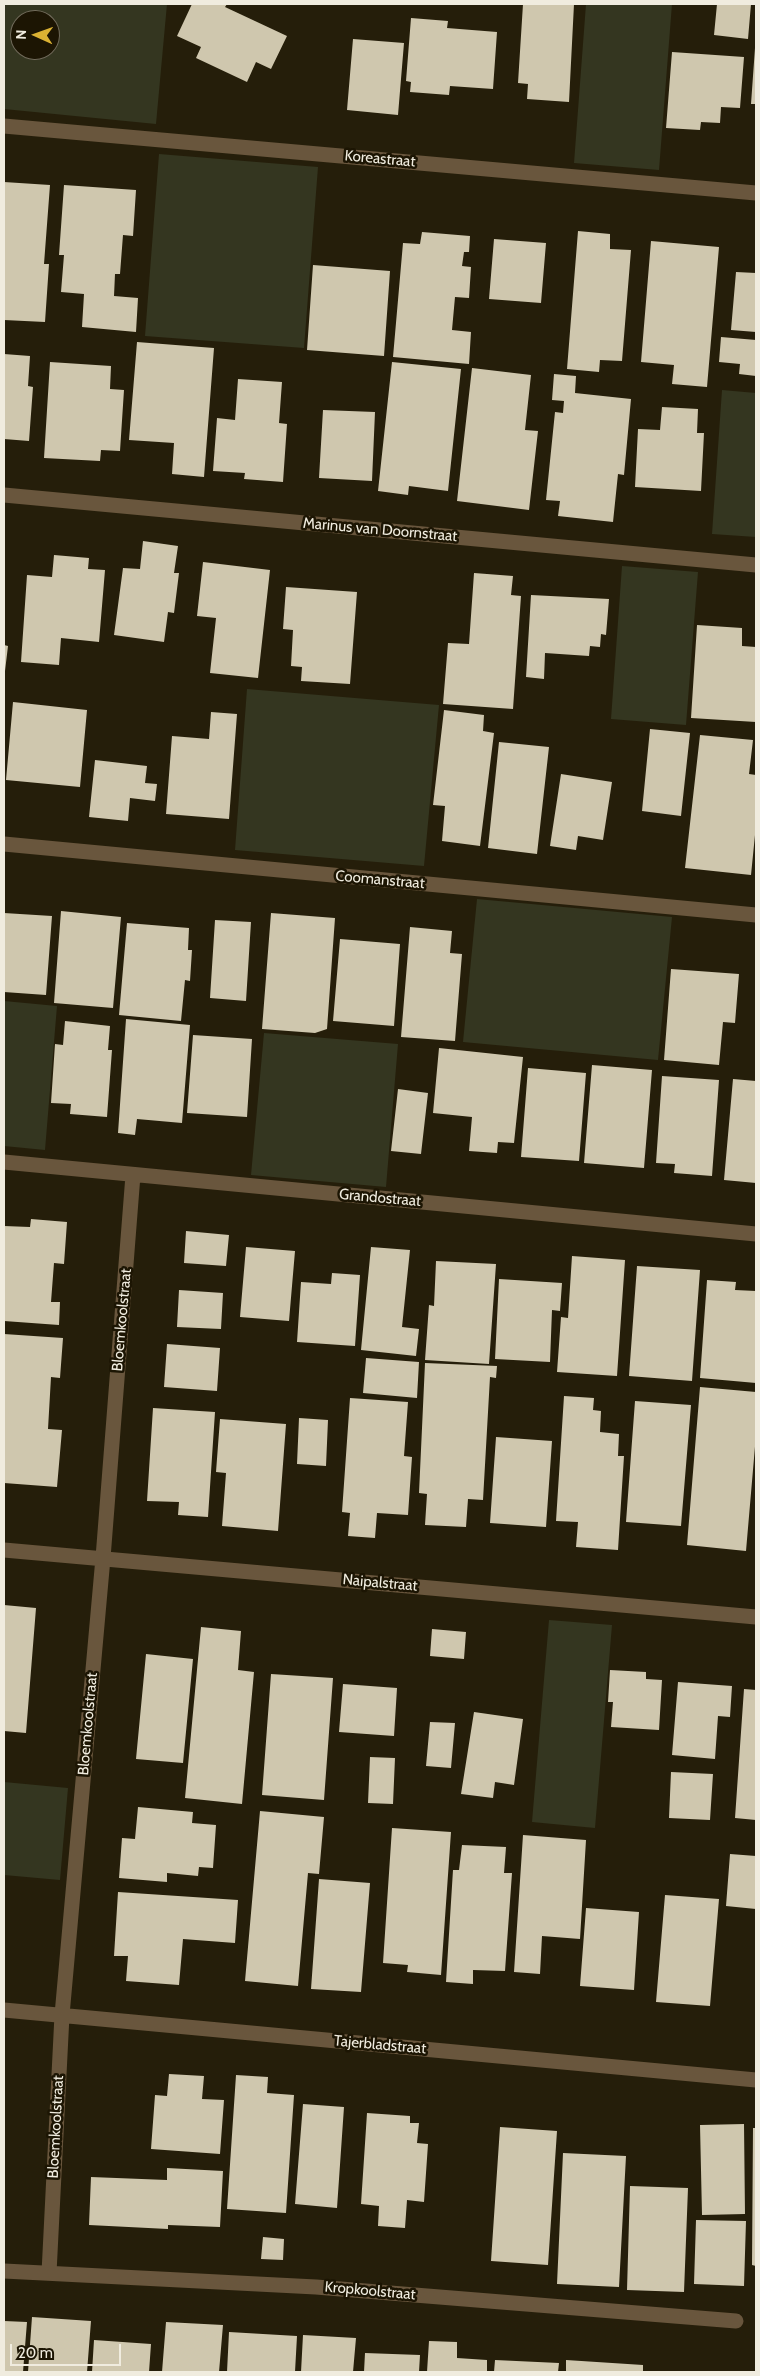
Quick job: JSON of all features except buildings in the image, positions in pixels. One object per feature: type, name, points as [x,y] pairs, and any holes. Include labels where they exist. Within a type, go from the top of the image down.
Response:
[{"type":"street","name":"Koreastraat","points":[[4,126],[756,193]]},
{"type":"street","name":"Marinus van Doornstraat","points":[[4,495],[756,565]]},
{"type":"street","name":"Coomanstraat","points":[[4,844],[756,915]]},
{"type":"street","name":"Grandostraat","points":[[4,1162],[756,1234]]},
{"type":"street","name":"Bloemkoolstraat","points":[[49,2273],[62,2015],[103,1558],[133,1175]]},
{"type":"street","name":"Naipalstraat","points":[[4,1550],[756,1617]]},
{"type":"street","name":"Tajerbladstraat","points":[[4,2010],[756,2080]]},
{"type":"street","name":"Kropkoolstraat","points":[[4,2271],[316,2287],[736,2321]]},
{"type":"green space","points":[[4,4],[167,4],[156,124],[4,109]]},
{"type":"green space","points":[[586,4],[672,4],[659,170],[574,163]]},
{"type":"green space","points":[[159,154],[318,167],[304,348],[145,336]]},
{"type":"green space","points":[[722,390],[756,393],[756,537],[712,534]]},
{"type":"green space","points":[[622,566],[698,572],[686,725],[611,719]]},
{"type":"green space","points":[[247,689],[439,705],[424,866],[235,850]]},
{"type":"green space","points":[[477,899],[672,917],[658,1060],[463,1042]]},
{"type":"green space","points":[[4,1001],[57,1006],[45,1150],[4,1146]]},
{"type":"green space","points":[[264,1033],[398,1044],[386,1187],[251,1175]]},
{"type":"green space","points":[[549,1620],[612,1625],[595,1828],[532,1822]]},
{"type":"green space","points":[[4,1782],[68,1788],[60,1880],[4,1875]]}]
